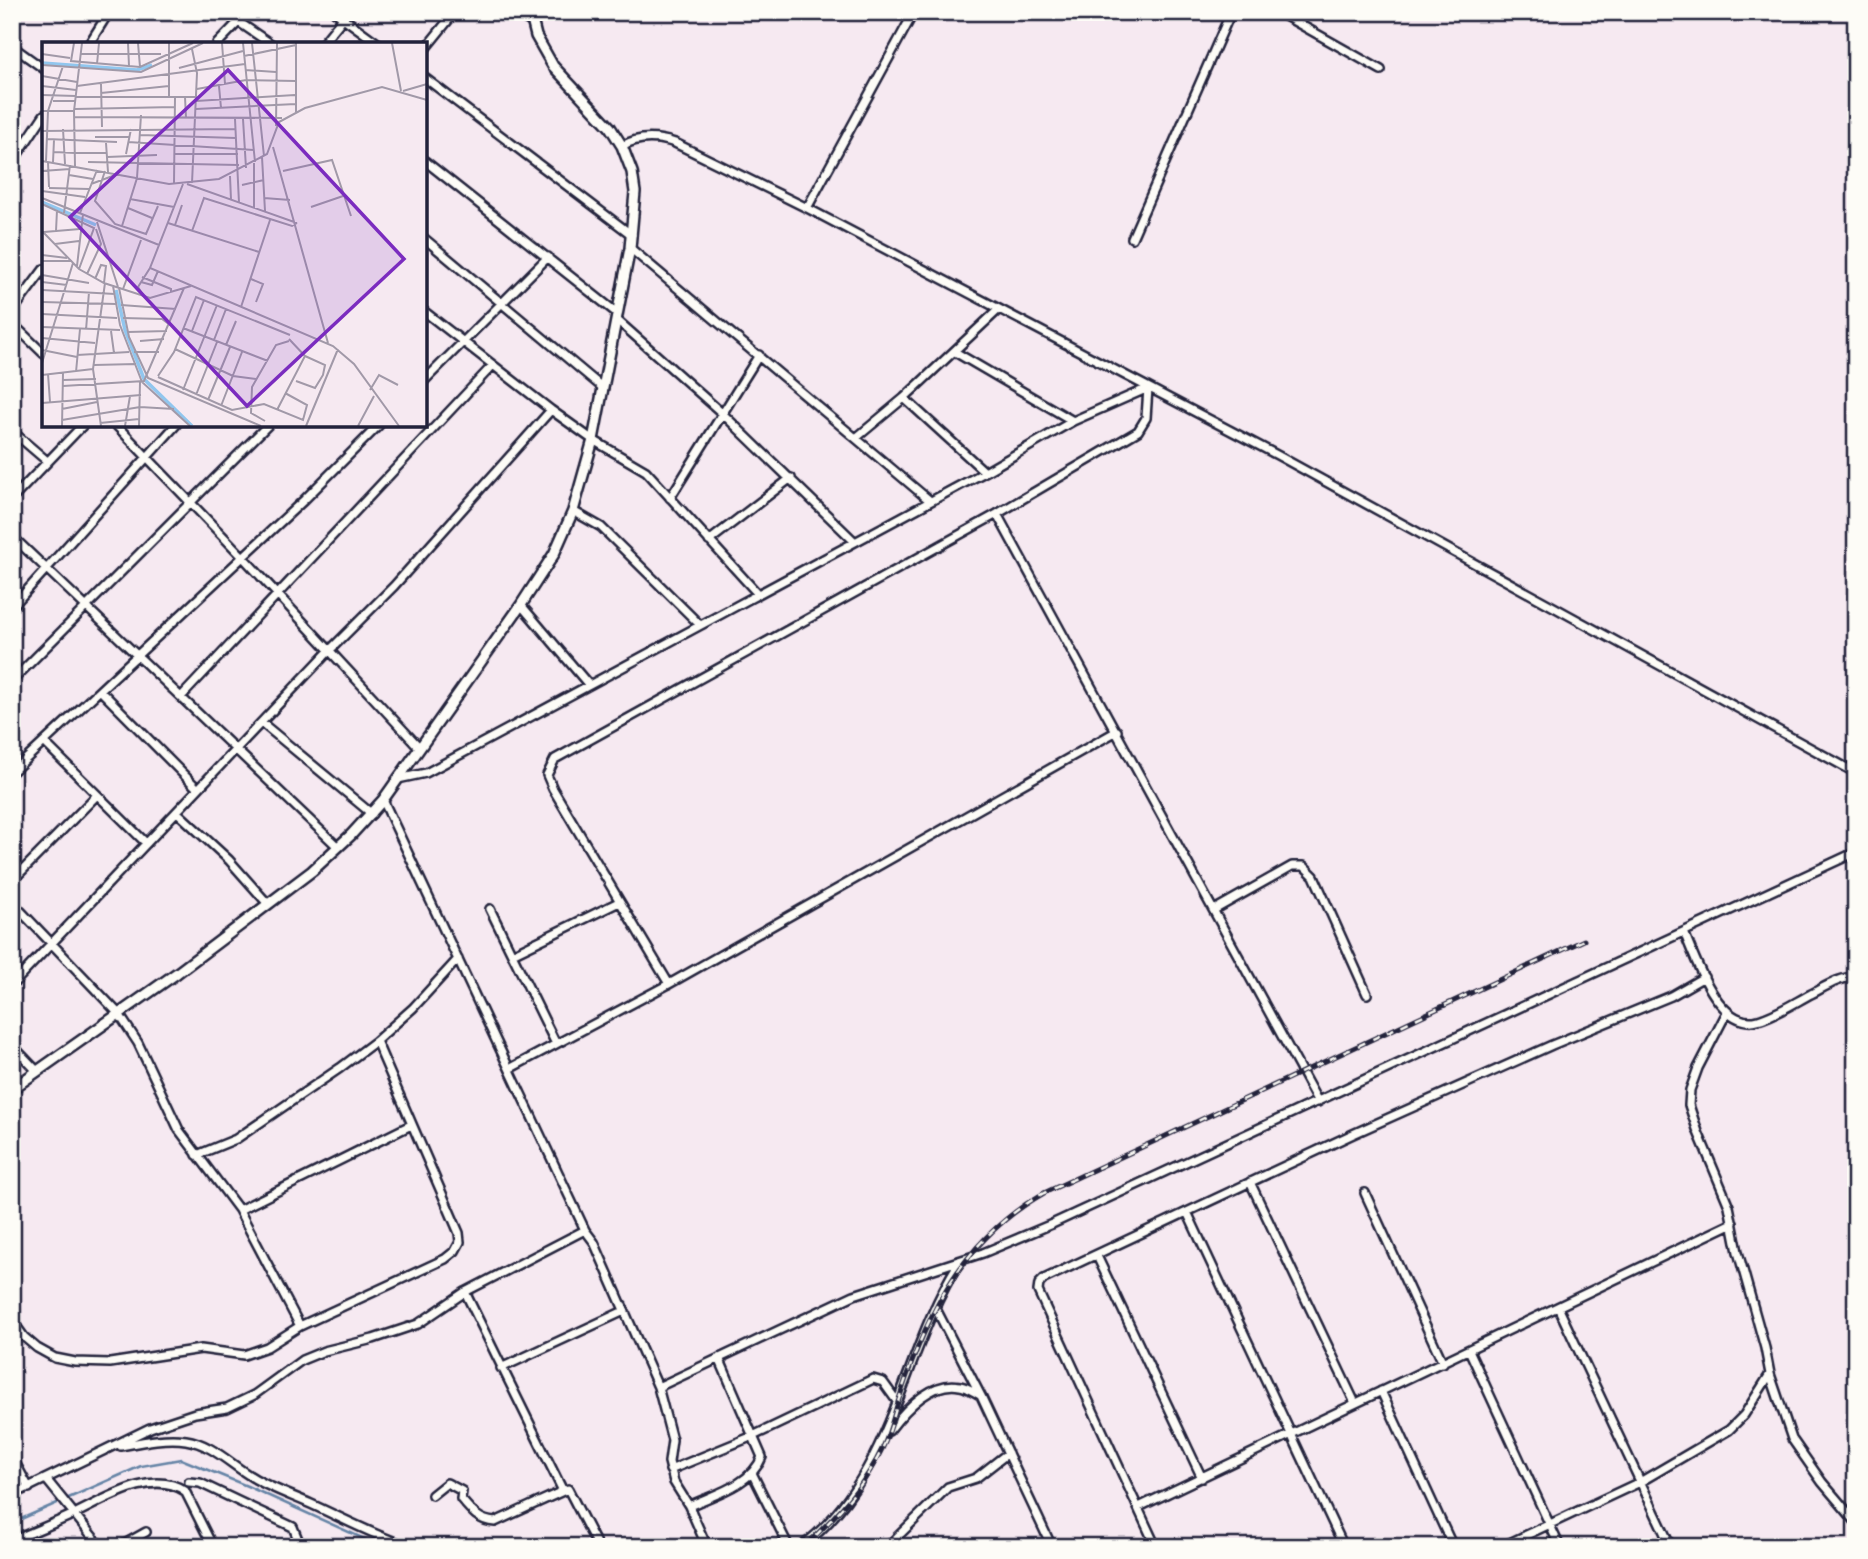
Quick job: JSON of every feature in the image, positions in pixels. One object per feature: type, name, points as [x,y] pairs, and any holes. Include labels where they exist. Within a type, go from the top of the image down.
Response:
[{"type":"street","points":[[90,42],[109,12]]},
{"type":"street","points":[[224,12],[268,42]]},
{"type":"street","points":[[219,42],[248,12]]},
{"type":"street","points":[[335,12],[346,15],[377,42]]},
{"type":"street","points":[[427,47],[455,12]]},
{"type":"street","points":[[12,1089],[119,1014],[312,871],[372,814],[521,605],[554,554],[573,511],[593,440],[630,248],[635,192],[632,172],[622,146],[610,127],[553,66],[543,50],[530,17],[513,12]]},
{"type":"street","points":[[807,208],[914,12]]},
{"type":"street","points":[[1132,238],[1231,12]]},
{"type":"street","points":[[1278,12],[1381,70]]},
{"type":"street","points":[[324,42],[346,15]]},
{"type":"street","points":[[12,46],[42,68]]},
{"type":"street","points":[[427,80],[632,235]]},
{"type":"street","points":[[12,163],[40,129]]},
{"type":"street","points":[[622,146],[652,138],[675,143],[807,208],[1278,455],[1856,773]]},
{"type":"street","points":[[427,163],[548,257],[617,317],[791,478],[854,541]]},
{"type":"street","points":[[427,241],[603,388]]},
{"type":"street","points":[[630,248],[929,500]]},
{"type":"street","points":[[427,378],[548,257]]},
{"type":"street","points":[[12,312],[42,272]]},
{"type":"street","points":[[856,438],[904,398],[998,310]]},
{"type":"street","points":[[427,314],[551,410],[593,440],[646,471],[757,593]]},
{"type":"street","points":[[12,323],[42,352]]},
{"type":"street","points":[[955,352],[1073,421]]},
{"type":"street","points":[[670,498],[759,355]]},
{"type":"street","points":[[181,697],[493,365]]},
{"type":"street","points":[[398,779],[426,773],[985,472],[1073,421],[1148,388]]},
{"type":"street","points":[[669,984],[549,781],[548,769],[555,759],[997,514],[1138,431],[1146,418],[1148,388]]},
{"type":"street","points":[[904,398],[985,472]]},
{"type":"street","points":[[12,985],[394,586],[551,410]]},
{"type":"street","points":[[12,499],[81,427]]},
{"type":"street","points":[[118,427],[419,747]]},
{"type":"street","points":[[12,607],[174,427]]},
{"type":"street","points":[[12,681],[266,427]]},
{"type":"street","points":[[12,772],[377,427]]},
{"type":"street","points":[[12,431],[47,461]]},
{"type":"street","points":[[709,541],[791,478]]},
{"type":"street","points":[[573,511],[601,527],[699,624]]},
{"type":"street","points":[[997,514],[1318,1102]]},
{"type":"street","points":[[12,536],[338,847]]},
{"type":"street","points":[[521,605],[588,684]]},
{"type":"street","points":[[100,691],[198,789]]},
{"type":"street","points":[[262,723],[372,814]]},
{"type":"street","points":[[510,1068],[669,984],[1116,731]]},
{"type":"street","points":[[45,743],[146,843]]},
{"type":"street","points":[[12,881],[97,795]]},
{"type":"street","points":[[383,800],[585,1230],[594,1242],[658,1387],[672,1440],[670,1470],[678,1492],[689,1506],[707,1547]]},
{"type":"street","points":[[177,812],[229,860],[268,904]]},
{"type":"street","points":[[658,1387],[855,1295],[960,1261],[1052,1224],[1856,852]]},
{"type":"street","points":[[1214,910],[1292,866],[1304,866],[1314,876],[1367,994]]},
{"type":"street","points":[[12,902],[119,1014],[138,1043],[178,1130],[239,1210],[300,1326]]},
{"type":"street","points":[[512,954],[619,902]]},
{"type":"street","points":[[490,909],[556,1044]]},
{"type":"street","points":[[1684,932],[1715,998],[1727,1012],[1741,1020],[1757,1020],[1832,982],[1856,977]]},
{"type":"street","points":[[197,1155],[212,1151],[247,1132],[376,1041],[413,1008],[457,959]]},
{"type":"street","points":[[1156,1547],[1038,1291],[1044,1279],[1250,1182],[1527,1056],[1671,996],[1704,978]]},
{"type":"street","points":[[1727,1012],[1698,1068],[1690,1090],[1689,1105],[1729,1206],[1738,1252],[1770,1374],[1792,1439],[1822,1482],[1856,1522]]},
{"type":"street","points":[[12,1320],[24,1337],[37,1348],[55,1358],[75,1362],[124,1362],[201,1349],[244,1354],[267,1348],[300,1326],[445,1259],[455,1251],[460,1242],[459,1233],[376,1041]]},
{"type":"street","points":[[12,1045],[37,1071]]},
{"type":"street","points":[[239,1210],[411,1125]]},
{"type":"street","points":[[1250,1182],[1355,1403]]},
{"type":"street","points":[[1365,1193],[1443,1363]]},
{"type":"street","points":[[1187,1212],[1344,1547]]},
{"type":"street","points":[[1139,1507],[1733,1223]]},
{"type":"street","points":[[12,1495],[114,1448],[150,1428],[195,1413],[227,1408],[254,1395],[302,1360],[418,1324],[465,1292],[585,1230]]},
{"type":"street","points":[[1097,1256],[1202,1478]]},
{"type":"street","points":[[801,1547],[860,1482],[886,1434],[896,1401],[935,1306],[960,1261]]},
{"type":"street","points":[[465,1292],[563,1491]]},
{"type":"street","points":[[935,1306],[1052,1547]]},
{"type":"street","points":[[1558,1307],[1671,1547]]},
{"type":"street","points":[[501,1368],[624,1311]]},
{"type":"street","points":[[1469,1350],[1560,1547]]},
{"type":"street","points":[[689,1506],[737,1484],[752,1473],[762,1457],[719,1358]]},
{"type":"street","points":[[1501,1547],[1640,1482],[1729,1430],[1744,1415],[1770,1374]]},
{"type":"street","points":[[670,1470],[753,1436],[873,1379],[883,1382],[896,1401]]},
{"type":"street","points":[[886,1434],[911,1405],[932,1392],[959,1385],[981,1396]]},
{"type":"street","points":[[1381,1391],[1453,1547]]},
{"type":"street","points":[[114,1448],[162,1440],[186,1440],[222,1455],[270,1486],[377,1536],[410,1547]]},
{"type":"street","points":[[887,1547],[948,1487],[976,1478],[1007,1453]]},
{"type":"street","points":[[12,1457],[29,1488]]},
{"type":"street","points":[[752,1473],[789,1547]]},
{"type":"street","points":[[47,1479],[101,1547]]},
{"type":"street","points":[[189,1482],[200,1483],[293,1527],[301,1547]]},
{"type":"street","points":[[432,1495],[447,1483],[462,1491],[461,1499],[484,1522],[495,1522],[568,1489],[598,1547]]},
{"type":"street","points":[[12,1541],[111,1494],[152,1484],[176,1486],[188,1496],[213,1547]]},
{"type":"street","points":[[119,1547],[146,1532]]},
{"type":"waterway","points":[[12,1523],[141,1466],[181,1459],[382,1547]]},
{"type":"railway","points":[[804,1547],[848,1500],[876,1461],[888,1435],[923,1335],[952,1280],[991,1232],[1016,1211],[1044,1193],[1584,940]]}]
